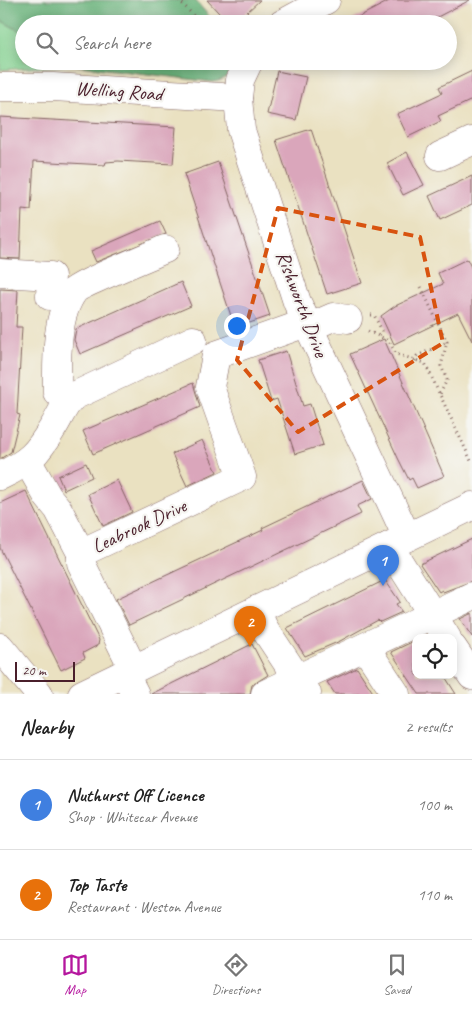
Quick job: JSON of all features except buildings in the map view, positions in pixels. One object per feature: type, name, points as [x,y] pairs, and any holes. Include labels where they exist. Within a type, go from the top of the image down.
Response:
[{"type":"street","points":[[298,15],[326,0]]},
{"type":"street","name":"Rishworth Drive","points":[[245,70],[240,80],[238,98],[240,130],[307,326],[398,542],[432,615],[444,634]]},
{"type":"street","name":"Welling Road","points":[[0,87],[54,87],[238,98]]},
{"type":"street","points":[[440,156],[472,141]]},
{"type":"street","points":[[67,402],[56,392],[57,344],[66,306],[75,290],[165,249]]},
{"type":"street","points":[[0,273],[51,276],[50,296]]},
{"type":"street","points":[[307,326],[333,317],[348,319]]},
{"type":"street","name":"Leabrook Drive","points":[[28,462],[48,497],[58,508],[81,553],[242,477],[210,387],[216,355],[307,326]]},
{"type":"street","points":[[0,476],[28,462],[54,426],[67,402],[82,391],[192,337]]},
{"type":"street","points":[[82,694],[131,678],[256,610],[472,506]]},
{"type":"street","points":[[81,553],[81,563],[131,678]]},
{"type":"street","points":[[265,694],[303,686],[365,647],[472,596]]},
{"type":"street","points":[[256,610],[264,628],[303,686]]},
{"type":"street","points":[[0,647],[39,694]]},
{"type":"street","points":[[365,647],[396,694]]},
{"type":"street","points":[[457,654],[472,676]]},
{"type":"path","points":[[179,0],[193,15]]},
{"type":"path","points":[[421,287],[448,342],[441,366],[447,380],[440,395]]},
{"type":"path","points":[[374,315],[382,331],[379,336]]},
{"type":"path","points":[[348,319],[389,341],[396,354],[425,364],[472,463]]},
{"type":"path","points":[[415,360],[417,356],[448,342]]},
{"type":"highlighted area","points":[[278,208],[420,237],[443,343],[298,432],[237,360]]},
{"type":"green space","points":[[0,0],[195,0],[208,15],[15,15],[15,28],[0,20]]},
{"type":"green space","points":[[0,20],[15,28],[15,69],[0,70]]},
{"type":"green space","points":[[113,70],[231,70],[228,76],[222,80],[213,82]]},
{"type":"place","name":"Nuthurst Off Licence","points":[[383,586]]},
{"type":"place","name":"Top Taste","points":[[250,647]]}]
